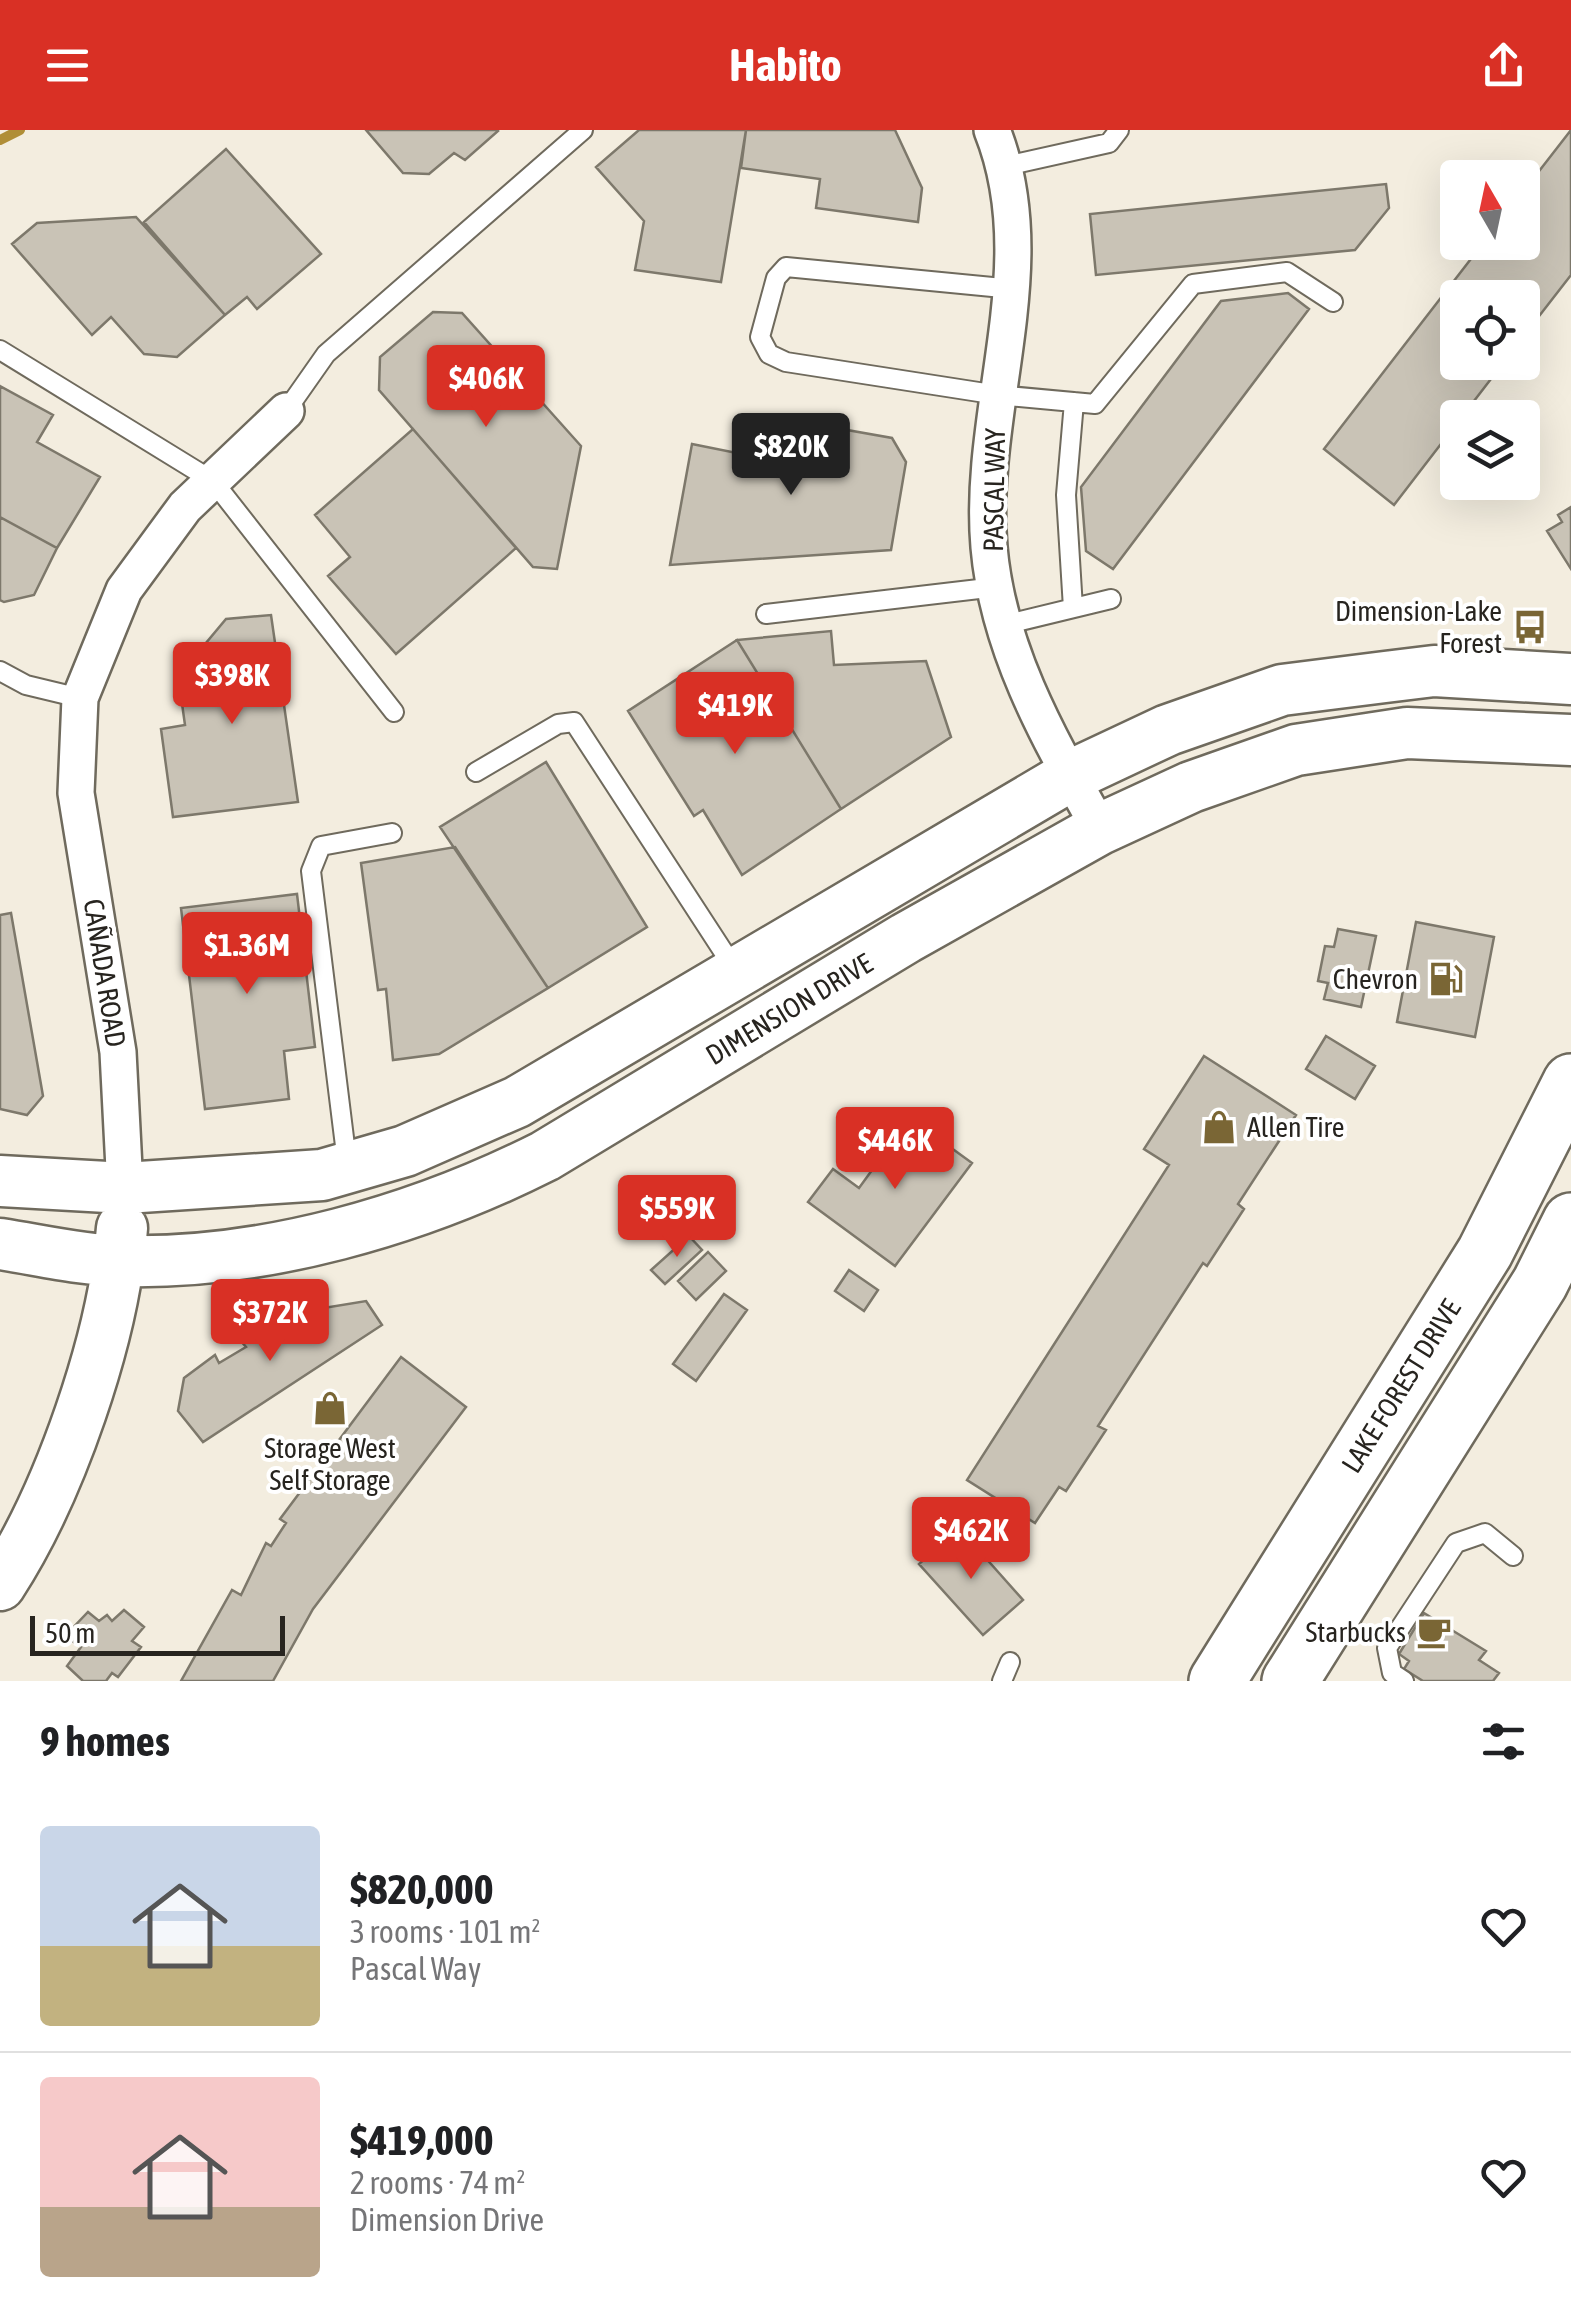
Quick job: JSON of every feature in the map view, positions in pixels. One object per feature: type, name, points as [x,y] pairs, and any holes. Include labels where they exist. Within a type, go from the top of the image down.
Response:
[{"type":"main road","points":[[0,1181],[126,1188],[322,1175],[405,1151],[517,1102],[1070,776],[1168,730],[1282,690],[1434,671],[1571,679]]},
{"type":"main road","name":"DIMENSION DRIVE","points":[[0,1244],[120,1262],[246,1252],[335,1235],[484,1187],[545,1156],[906,938],[1100,830],[1191,787],[1296,750],[1436,732],[1571,740]]},
{"type":"main road","name":"LAKE FOREST DRIVE","points":[[1217,1681],[1484,1252],[1571,1082]]},
{"type":"main road","name":"CAÑADA ROAD","points":[[0,1585],[73,1438],[120,1262],[126,1188]]},
{"type":"main road","points":[[1290,1681],[1540,1282],[1571,1221]]},
{"type":"street","name":"PASCAL WAY","points":[[992,130],[1011,222],[1012,289],[989,457],[989,547],[1004,625],[1029,699],[1100,830]]},
{"type":"street","name":"CAÑADA ROAD","points":[[126,1188],[118,1052],[76,793],[80,698],[124,590],[185,507],[286,411]]},
{"type":"lane","points":[[286,411],[326,354],[583,130]]},
{"type":"lane","points":[[1001,167],[1109,143],[1119,130]]},
{"type":"lane","points":[[1012,289],[786,267],[776,278],[760,337],[769,354],[786,362],[998,395],[1095,404],[1193,284],[1287,272],[1333,302]]},
{"type":"lane","points":[[0,350],[213,481],[394,712]]},
{"type":"lane","points":[[1073,608],[1066,495],[1074,402]]},
{"type":"lane","points":[[766,614],[996,587]]},
{"type":"lane","points":[[1004,625],[1111,599]]},
{"type":"lane","points":[[0,671],[26,685],[80,698]]},
{"type":"lane","points":[[476,772],[558,724],[574,722],[736,971]]},
{"type":"lane","points":[[348,1168],[311,871],[320,846],[392,833]]},
{"type":"lane","points":[[1404,1681],[1392,1673],[1387,1648],[1456,1543],[1485,1533],[1513,1556]]},
{"type":"lane","points":[[1002,1681],[1010,1662]]},
{"type":"building","points":[[366,130],[498,131],[465,160],[454,153],[429,174],[403,173]]},
{"type":"building","points":[[639,130],[746,130],[721,282],[635,270],[644,221],[596,167]]},
{"type":"building","points":[[746,130],[895,130],[922,188],[918,222],[816,208],[820,179],[741,168]]},
{"type":"building","points":[[1571,130],[1571,275],[1540,315],[1540,280],[1455,280],[1470,260],[1540,260],[1540,170]]},
{"type":"building","points":[[226,149],[321,254],[257,309],[247,297],[225,315],[144,222]]},
{"type":"building","points":[[1386,184],[1389,208],[1355,250],[1096,275],[1090,214]]},
{"type":"building","points":[[136,217],[225,315],[177,357],[144,354],[111,317],[92,335],[12,244],[37,223]]},
{"type":"building","points":[[1288,293],[1309,309],[1113,569],[1086,551],[1081,487],[1221,301]]},
{"type":"building","points":[[1440,299],[1440,380],[1490,380],[1475,400],[1440,400],[1440,445],[1394,505],[1324,449]]},
{"type":"building","points":[[433,312],[462,313],[581,446],[557,569],[533,567],[379,390],[380,357]]},
{"type":"building","points":[[0,386],[53,415],[37,442],[100,477],[57,548],[0,517]]},
{"type":"building","points":[[785,419],[892,438],[906,462],[891,550],[670,565],[692,444],[777,461]]},
{"type":"building","points":[[413,429],[516,548],[396,654],[328,576],[350,557],[315,515]]},
{"type":"building","points":[[1571,507],[1571,569],[1547,531],[1562,522],[1558,515]]},
{"type":"building","points":[[0,517],[57,548],[34,595],[4,602],[0,600]]},
{"type":"building","points":[[271,615],[298,802],[173,817],[161,729],[185,725],[178,675],[208,671],[206,643],[226,619]]},
{"type":"building","points":[[831,631],[834,665],[926,661],[951,737],[841,809],[737,640]]},
{"type":"building","points":[[737,640],[841,809],[742,875],[703,810],[694,816],[628,711]]},
{"type":"building","points":[[546,762],[647,927],[548,988],[440,827]]},
{"type":"building","points":[[455,847],[548,988],[439,1054],[393,1060],[386,989],[378,990],[361,863]]},
{"type":"building","points":[[297,894],[315,1047],[284,1051],[289,1099],[205,1109],[181,908]]},
{"type":"building","points":[[11,913],[43,1096],[27,1115],[0,1109],[0,915]]},
{"type":"building","name":"Chevron","points":[[1416,922],[1494,937],[1475,1037],[1397,1022]]},
{"type":"building","points":[[1338,929],[1376,936],[1361,1007],[1324,999],[1328,983],[1318,981],[1325,946],[1334,947]]},
{"type":"building","points":[[1326,1036],[1375,1066],[1355,1099],[1306,1069]]},
{"type":"building","points":[[1204,1056],[1296,1115],[1238,1204],[1244,1209],[1207,1266],[1203,1263],[1098,1426],[1106,1430],[1066,1491],[1059,1487],[1035,1523],[967,1480],[1169,1165],[1144,1149]]},
{"type":"building","points":[[910,1118],[972,1163],[895,1266],[808,1202],[833,1169],[859,1188]]},
{"type":"building","points":[[689,1236],[702,1250],[665,1284],[651,1270]]},
{"type":"building","points":[[708,1252],[726,1271],[696,1300],[678,1281]]},
{"type":"building","points":[[849,1270],[878,1290],[864,1311],[835,1291]]},
{"type":"building","points":[[724,1294],[747,1310],[696,1381],[673,1364]]},
{"type":"building","points":[[366,1301],[382,1325],[203,1442],[178,1411],[184,1378],[215,1355],[219,1363],[246,1347],[240,1340],[275,1316]]},
{"type":"building","points":[[401,1357],[466,1407],[313,1609],[273,1681],[181,1681],[232,1590],[241,1595],[266,1543],[271,1546],[286,1523],[280,1519]]},
{"type":"building","points":[[959,1528],[1023,1600],[983,1635],[919,1564]]},
{"type":"building","points":[[124,1610],[144,1627],[132,1641],[141,1647],[118,1677],[112,1673],[106,1681],[83,1681],[67,1666],[81,1647],[65,1636],[88,1612],[99,1621],[107,1615],[112,1621]]},
{"type":"building","name":"Starbucks","points":[[1424,1613],[1486,1651],[1479,1660],[1499,1673],[1493,1681],[1423,1681],[1404,1669],[1409,1661],[1399,1654]]},
{"type":"waterway","points":[[0,140],[20,130]]},
{"type":"place","name":"Dimension-Lake Forest","points":[[1530,627]]},
{"type":"place","name":"Chevron","points":[[1446,979]]},
{"type":"place","name":"Allen Tire","points":[[1219,1127]]},
{"type":"place","name":"Storage West Self Storage","points":[[330,1408]]},
{"type":"place","name":"Starbucks","points":[[1434,1632]]}]
